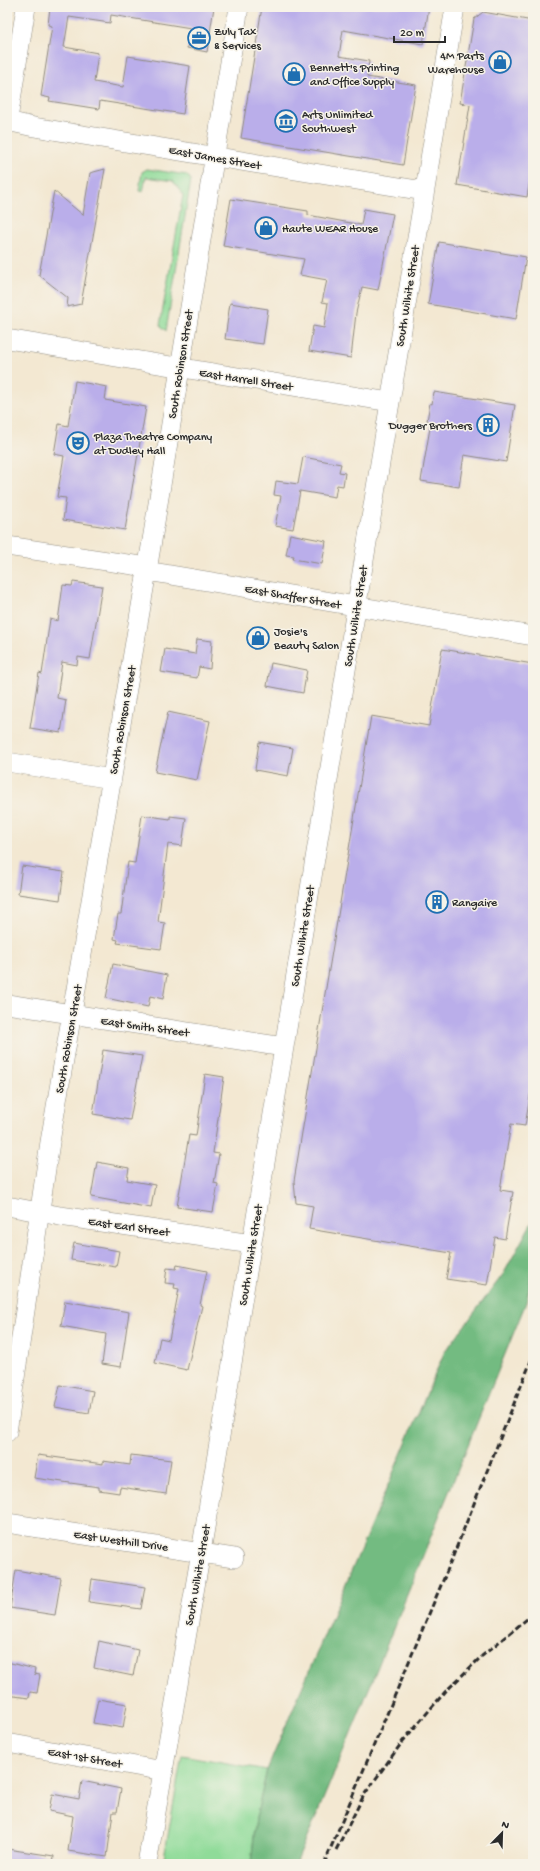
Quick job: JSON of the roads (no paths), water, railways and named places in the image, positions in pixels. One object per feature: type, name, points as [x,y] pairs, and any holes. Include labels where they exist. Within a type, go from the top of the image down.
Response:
[{"type":"street","points":[[7,125],[26,7]]},
{"type":"street","name":"South Robinson Street","points":[[7,1432],[39,1213],[239,7]]},
{"type":"street","name":"South Wilhite Street","points":[[147,1864],[201,1552],[455,7]]},
{"type":"street","name":"East James Street","points":[[7,121],[34,127],[424,191]]},
{"type":"street","name":"East Harrell Street","points":[[7,339],[390,402]]},
{"type":"street","name":"East Shaffer Street","points":[[7,546],[147,569],[356,607],[533,636]]},
{"type":"street","points":[[7,762],[112,779]]},
{"type":"street","name":"East Smith Street","points":[[7,1004],[200,1033],[284,1048]]},
{"type":"street","name":"East Earl Street","points":[[7,1206],[39,1213],[252,1244]]},
{"type":"street","name":"East Westhill Drive","points":[[7,1523],[234,1558]]},
{"type":"street","name":"East 1st Street","points":[[7,1743],[164,1771]]},
{"type":"railway","points":[[324,1864],[447,1571],[533,1356]]},
{"type":"railway","points":[[336,1850],[364,1795],[403,1741],[445,1692],[482,1656],[533,1614]]},
{"type":"place","name":"Zuly Tax & Services","points":[[199,38]]},
{"type":"place","name":"4M Parts Warehouse","points":[[500,62]]},
{"type":"place","name":"Bennett's Printing and Office Supply","points":[[294,74]]},
{"type":"place","name":"Arts Unlimited Southwest","points":[[286,121]]},
{"type":"place","name":"Haute WEAR House","points":[[266,228]]},
{"type":"place","name":"Dugger Brothers","points":[[488,425]]},
{"type":"place","name":"Plaza Theatre Company at Dudley Hall","points":[[78,443]]},
{"type":"place","name":"Josie's Beauty Salon","points":[[258,638]]},
{"type":"place","name":"Rangaire","points":[[437,902]]}]
